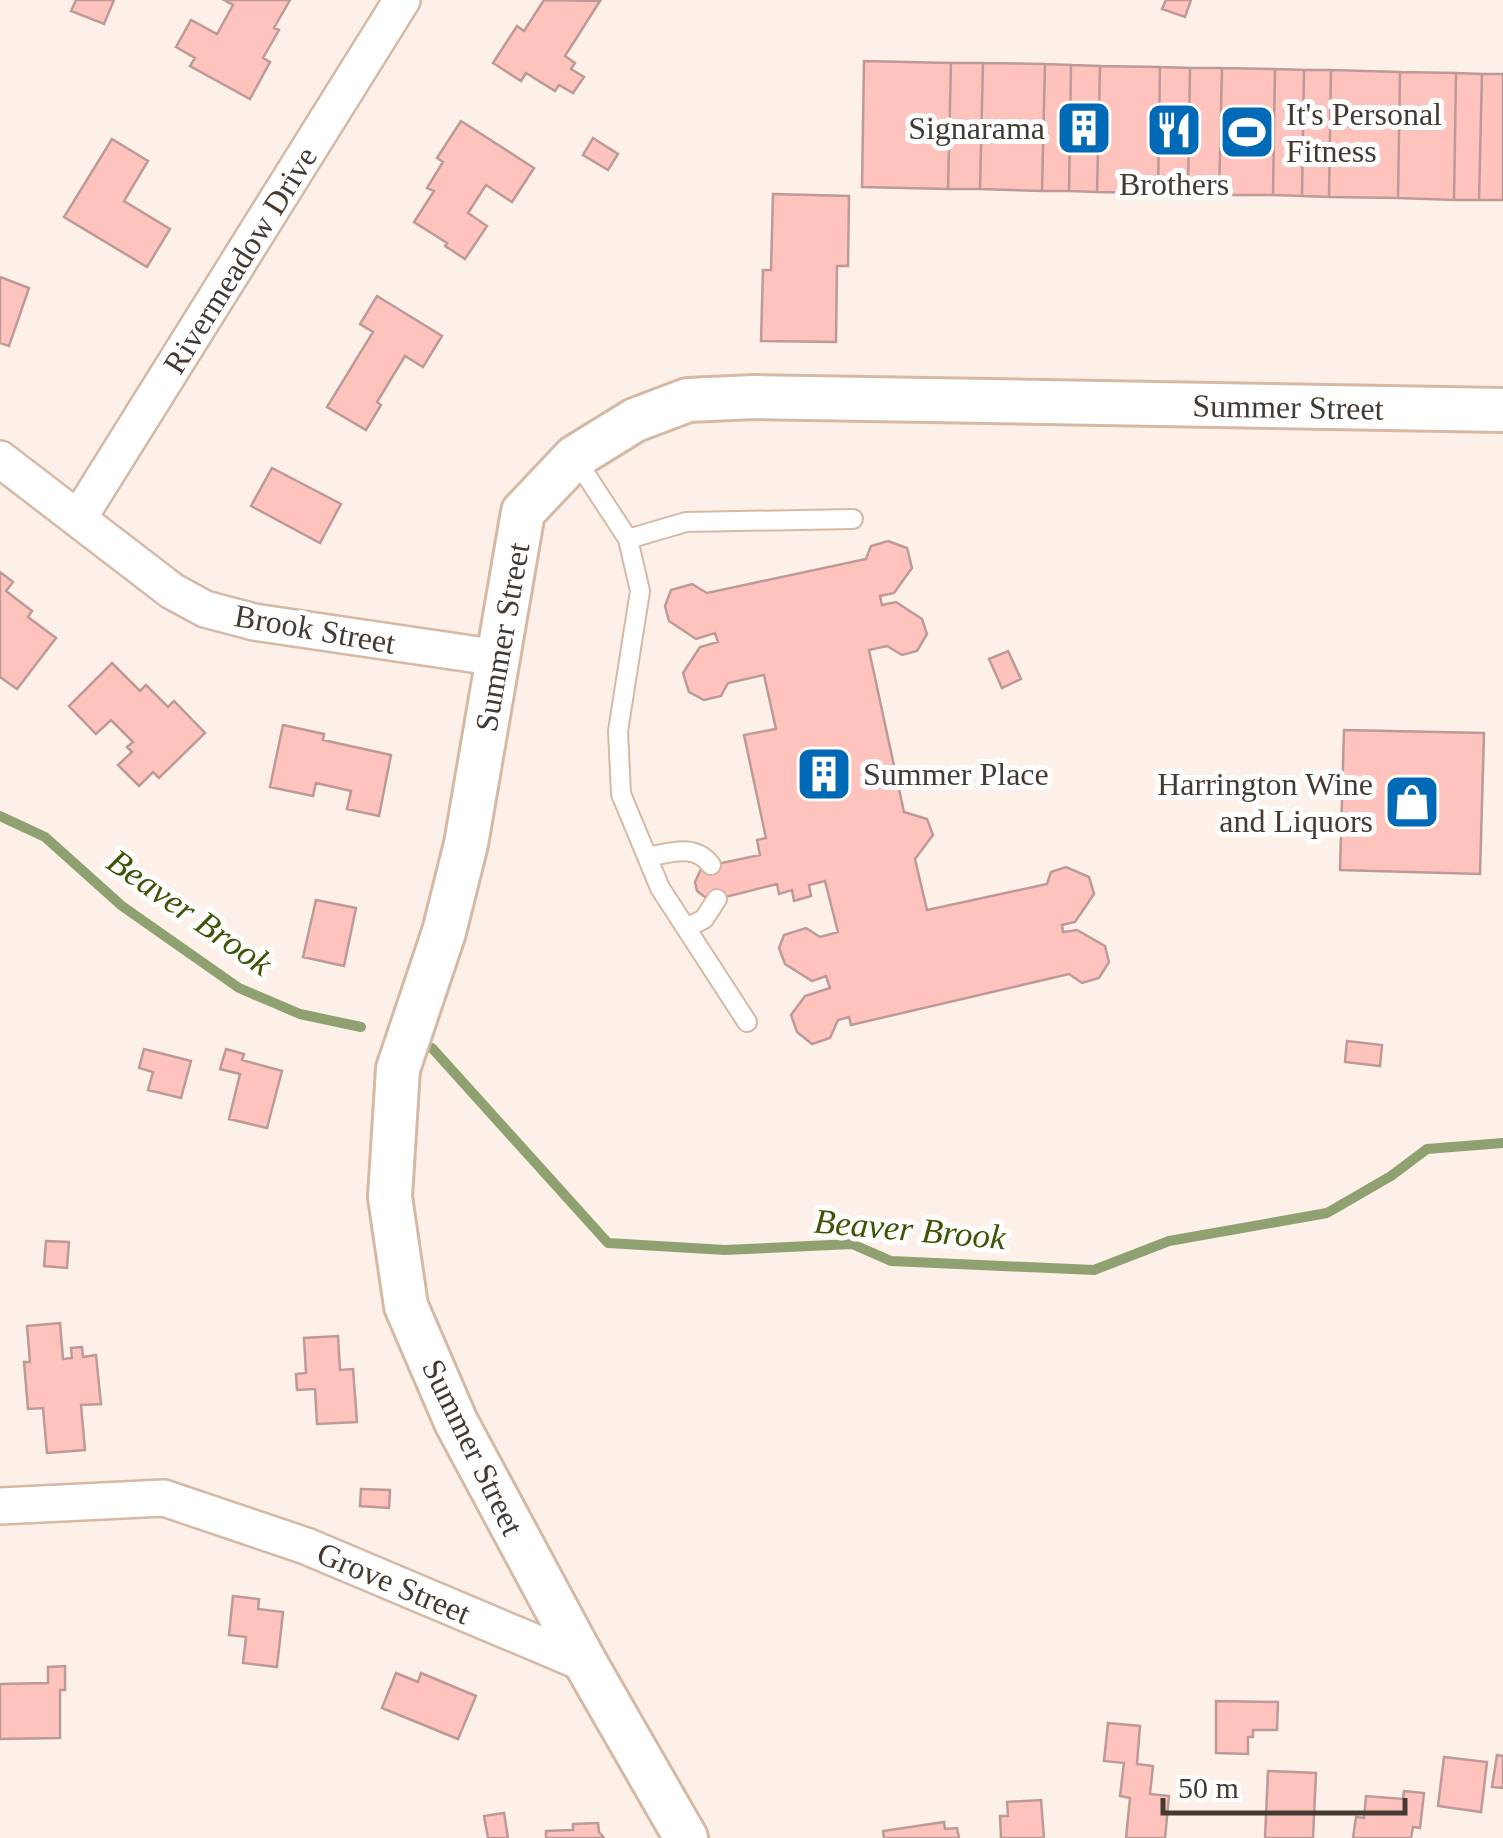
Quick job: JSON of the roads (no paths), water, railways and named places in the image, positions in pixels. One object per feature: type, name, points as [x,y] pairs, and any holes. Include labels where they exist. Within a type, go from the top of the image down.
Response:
[{"type":"street","name":"Rivermeadow Drive","points":[[78,520],[402,0]]},
{"type":"street","name":"Summer Street","points":[[586,1664],[456,1422],[406,1306],[390,1197],[398,1068],[444,932],[466,844],[523,512],[575,458],[635,420],[688,400],[1503,410]]},
{"type":"street","name":"Brook Street","points":[[0,459],[172,591],[205,609],[254,622],[499,658]]},
{"type":"street","name":"Grove Street","points":[[0,1506],[164,1498],[306,1546],[586,1664]]},
{"type":"street","points":[[586,1664],[686,1838]]},
{"type":"lane","points":[[575,458],[628,539],[640,591],[618,732],[621,794],[660,888],[747,1022]]},
{"type":"lane","points":[[628,539],[686,522],[853,519]]},
{"type":"lane","points":[[647,857],[689,850],[705,856],[711,865]]},
{"type":"lane","points":[[686,928],[704,919],[717,899]]},
{"type":"waterway","name":"Beaver Brook","points":[[0,816],[45,837],[122,906],[239,988],[300,1014],[361,1027]]},
{"type":"waterway","name":"Beaver Brook","points":[[432,1048],[608,1243],[725,1250],[852,1244],[891,1261],[1094,1270],[1169,1241],[1327,1213],[1391,1176],[1427,1149],[1503,1143]]},
{"type":"place","name":"Signarama","points":[[1084,128]]},
{"type":"place","name":"Brothers","points":[[1174,130]]},
{"type":"place","name":"It's Personal Fitness","points":[[1247,132]]},
{"type":"place","name":"Summer Place","points":[[824,774]]},
{"type":"place","name":"Harrington Wine and Liquors","points":[[1412,802]]}]
